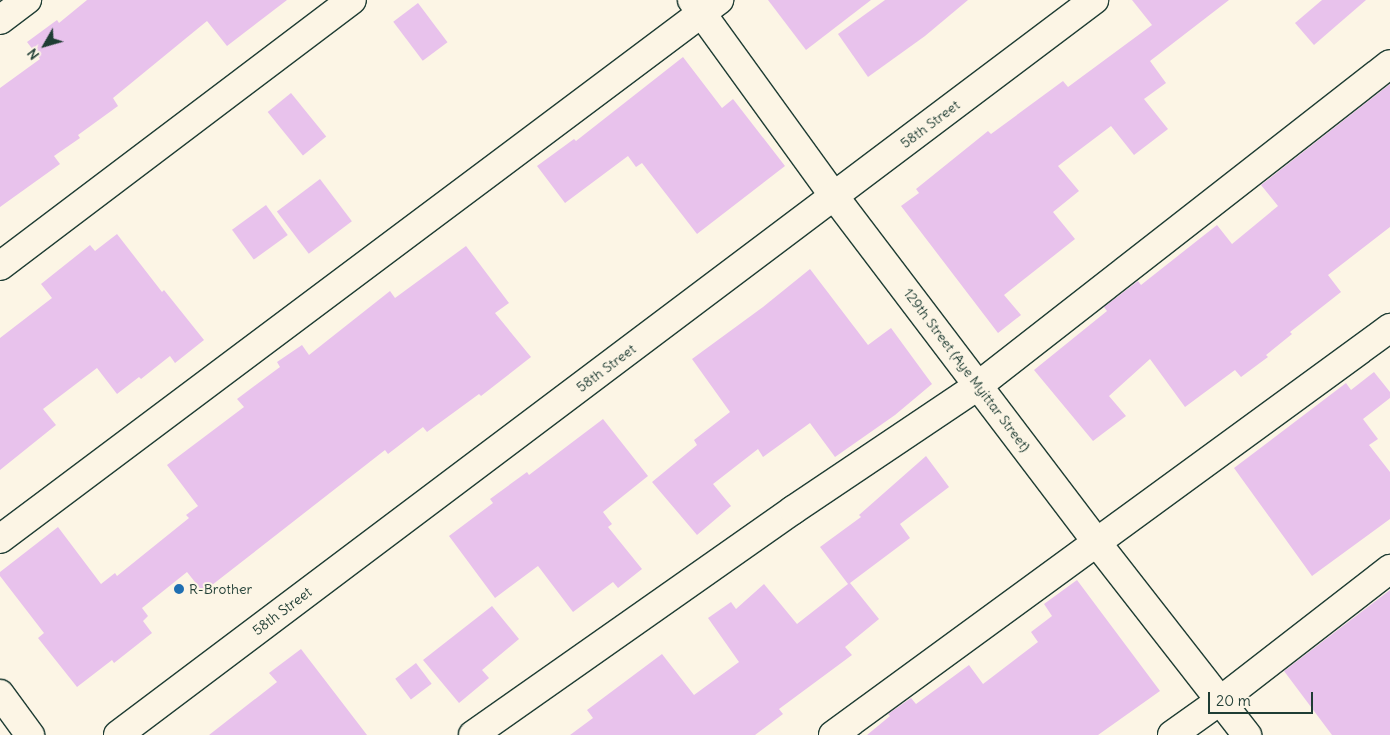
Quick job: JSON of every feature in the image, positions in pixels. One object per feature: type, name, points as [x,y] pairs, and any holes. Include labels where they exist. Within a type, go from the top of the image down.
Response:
[{"type":"street","points":[[0,20],[27,0]]},
{"type":"street","points":[[0,266],[352,0]]},
{"type":"street","name":"58th Street","points":[[118,735],[1094,0]]},
{"type":"street","points":[[0,539],[704,4]]},
{"type":"street","name":"129th Street (Aye Myittar Street)","points":[[704,4],[834,196],[1097,543],[1247,735]]},
{"type":"street","points":[[473,735],[794,510],[979,385],[1390,64]]},
{"type":"street","points":[[833,735],[1390,328]]},
{"type":"street","points":[[1172,735],[1221,700],[1390,569]]},
{"type":"street","points":[[0,694],[30,735]]},
{"type":"building","points":[[87,0],[287,0],[227,46],[207,21],[113,98],[118,106],[78,135],[80,138],[54,156],[60,164],[0,207],[0,88],[40,59],[27,42],[57,20],[59,23]]},
{"type":"building","points":[[768,0],[871,0],[806,50]]},
{"type":"building","points":[[885,0],[968,0],[925,36],[868,77],[838,34]]},
{"type":"building","points":[[1132,0],[1229,0],[1150,61],[1166,83],[1144,99],[1168,129],[1134,155],[1111,126],[1058,166],[1079,191],[1053,212],[1075,239],[1004,295],[1021,315],[998,333],[901,206],[919,193],[916,189],[988,131],[991,134],[1063,81],[1068,87],[1152,25]]},
{"type":"building","points":[[1322,0],[1366,0],[1314,45],[1295,23]]},
{"type":"building","points":[[418,3],[447,42],[423,61],[393,22]]},
{"type":"building","points":[[683,57],[722,108],[733,99],[785,166],[697,234],[642,163],[636,167],[628,156],[565,203],[537,166],[574,139],[576,141]]},
{"type":"building","points":[[1390,84],[1390,227],[1328,275],[1341,292],[1290,332],[1292,334],[1266,355],[1268,357],[1241,377],[1235,370],[1185,407],[1150,359],[1109,396],[1126,416],[1093,441],[1034,370],[1107,311],[1104,307],[1138,281],[1141,285],[1217,225],[1232,244],[1278,206],[1261,185]]},
{"type":"building","points":[[291,93],[326,137],[303,155],[268,112]]},
{"type":"building","points":[[320,179],[352,221],[309,254],[277,211]]},
{"type":"building","points":[[266,205],[288,235],[254,260],[232,230]]},
{"type":"building","points":[[117,234],[162,292],[164,290],[204,340],[175,363],[170,356],[141,379],[139,377],[117,394],[97,368],[43,409],[56,425],[0,470],[0,338],[52,298],[41,284],[90,245],[95,251]]},
{"type":"building","points":[[466,246],[509,303],[495,313],[531,357],[481,396],[479,394],[427,432],[423,427],[388,454],[385,450],[203,592],[187,572],[142,608],[148,616],[143,621],[152,633],[114,663],[112,660],[77,687],[38,638],[44,633],[0,576],[0,572],[58,527],[101,584],[115,573],[117,576],[189,518],[186,515],[198,506],[167,465],[244,407],[237,399],[280,367],[277,362],[302,345],[309,355],[390,291],[395,298]]},
{"type":"building","points":[[810,269],[868,345],[891,328],[932,384],[895,415],[835,457],[810,423],[763,457],[758,449],[713,484],[731,506],[697,535],[652,482],[697,445],[694,440],[730,412],[692,359],[763,307]]},
{"type":"building","points":[[1374,372],[1390,392],[1390,398],[1363,419],[1378,439],[1369,445],[1390,472],[1390,519],[1312,576],[1234,468],[1346,383],[1351,390]]},
{"type":"building","points":[[603,419],[648,476],[603,512],[612,524],[608,527],[642,569],[618,588],[613,582],[573,612],[538,566],[495,598],[449,536],[493,503],[490,499],[527,472],[529,475]]},
{"type":"building","points":[[926,456],[949,487],[900,524],[910,538],[850,583],[879,619],[845,647],[852,655],[779,709],[783,714],[755,735],[570,735],[593,718],[587,710],[662,654],[694,695],[739,662],[708,618],[731,602],[736,609],[764,584],[797,624],[848,584],[820,547],[861,517],[859,515]]},
{"type":"building","points":[[1077,580],[1160,691],[1098,735],[867,735],[890,716],[888,714],[911,698],[916,704],[969,665],[983,684],[1038,642],[1031,632],[1052,616],[1044,604]]},
{"type":"building","points":[[1390,590],[1390,735],[1332,735],[1284,671]]},
{"type":"building","points":[[492,606],[519,639],[482,670],[489,678],[459,703],[423,660]]},
{"type":"building","points":[[301,649],[367,735],[209,735],[277,682],[269,673]]},
{"type":"building","points":[[416,663],[432,684],[411,699],[395,679]]},
{"type":"place","name":"R-Brother","points":[[179,589]]}]
